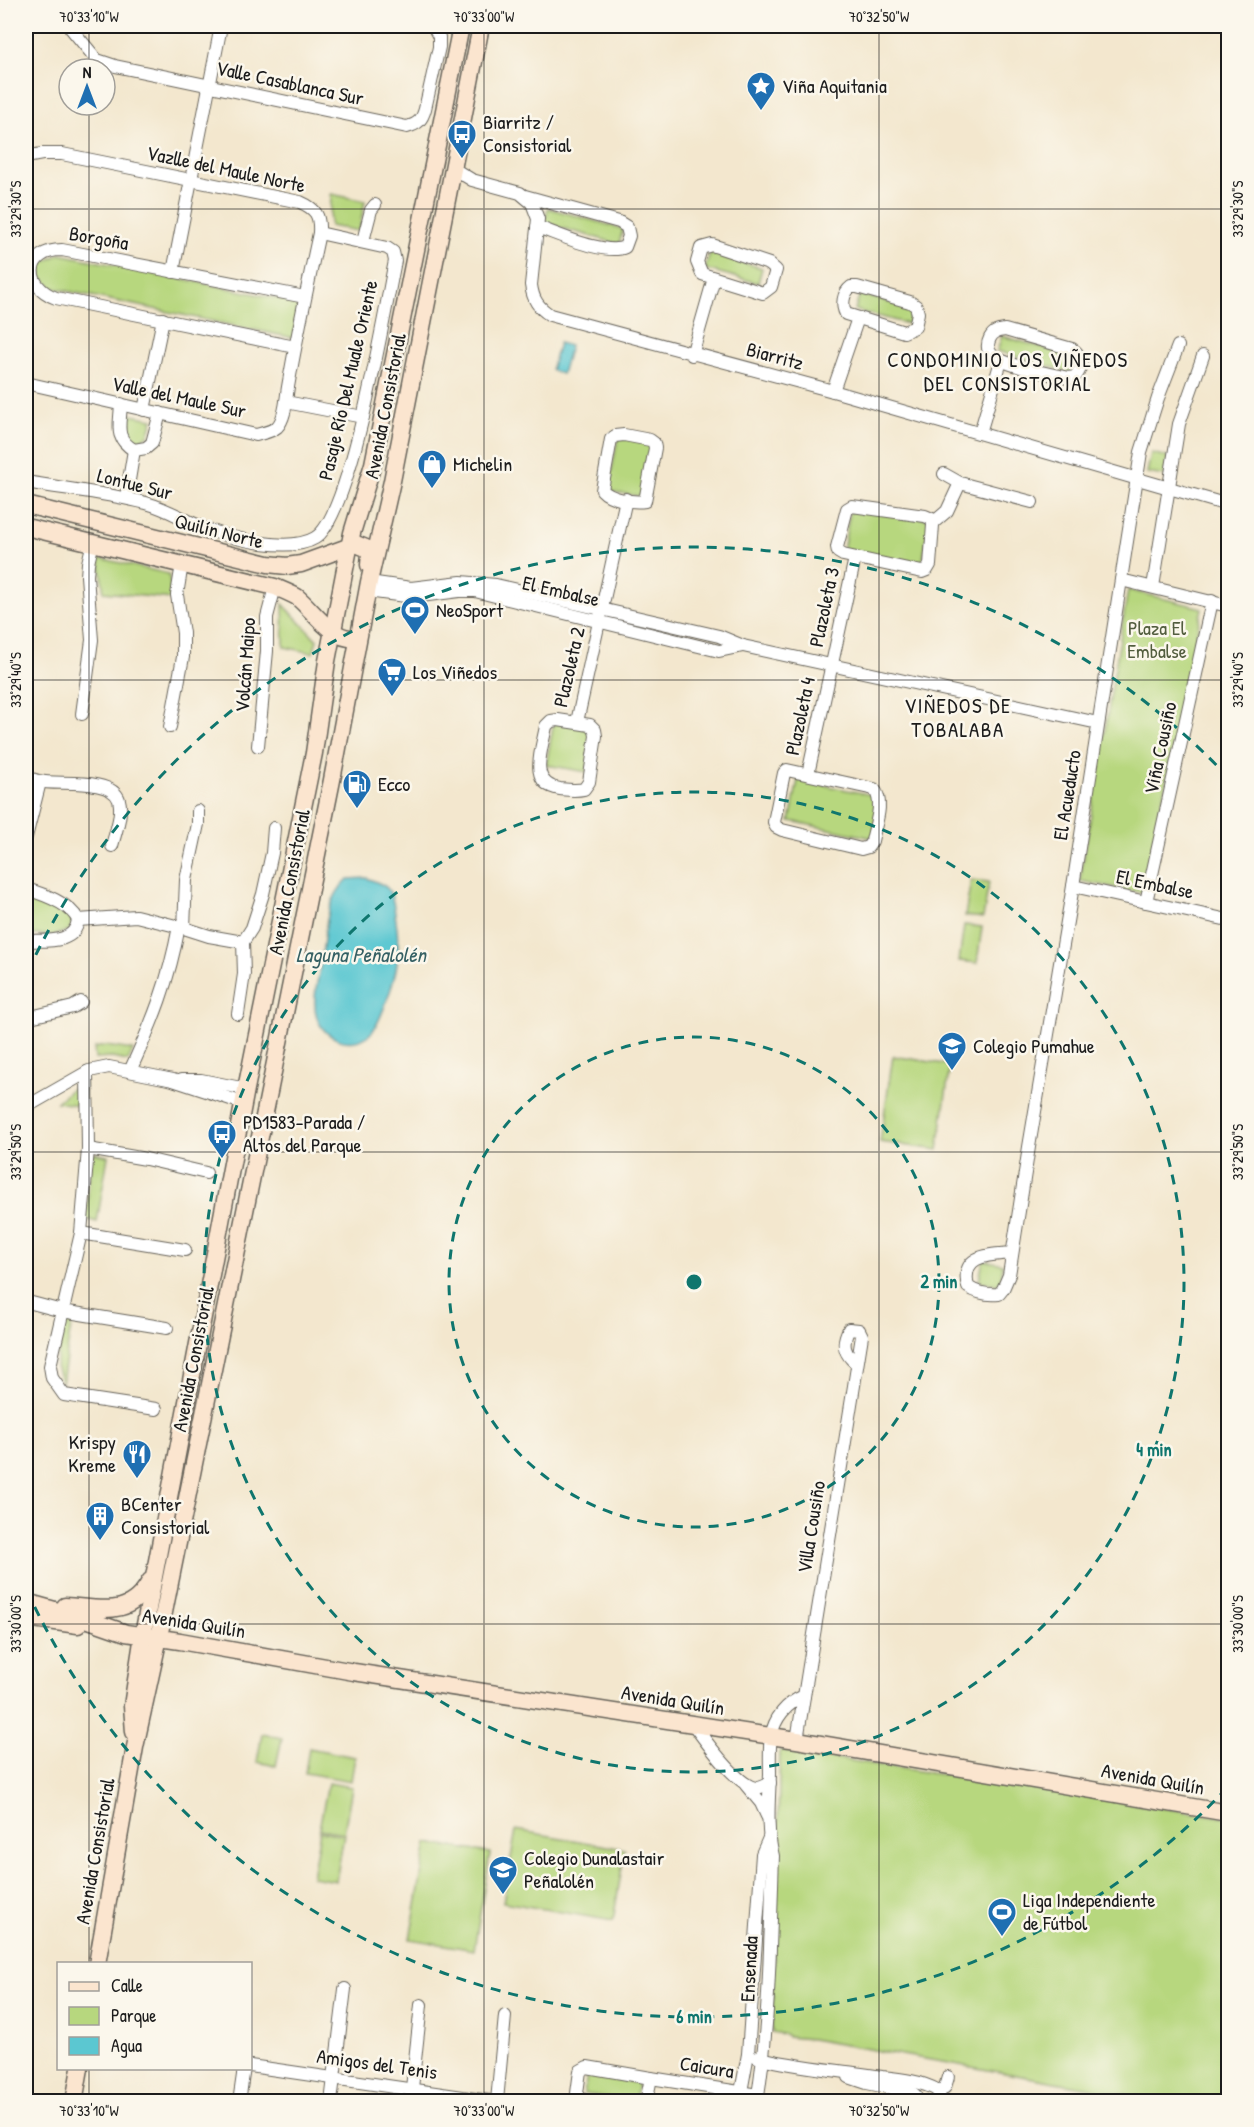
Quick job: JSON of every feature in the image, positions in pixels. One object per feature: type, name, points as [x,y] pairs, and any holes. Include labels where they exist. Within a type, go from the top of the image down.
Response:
[{"type":"main road","name":"Avenida Consistorial","points":[[97,1962],[135,1747],[151,1636],[155,1569],[195,1356],[244,1096],[314,753],[333,631],[350,545],[373,464],[461,26]]},
{"type":"main road","name":"Avenida Consistorial","points":[[151,1636],[203,1418],[368,587],[392,481],[481,26]]},
{"type":"main road","name":"Quilín Norte","points":[[26,505],[268,564],[287,566],[301,564],[350,545]]},
{"type":"main road","name":"Quilín Norte","points":[[26,527],[275,587],[296,597],[315,616],[346,639],[358,638]]},
{"type":"main road","points":[[350,545],[361,545],[370,553],[367,573],[368,587]]},
{"type":"main road","points":[[275,945],[278,952],[284,956],[291,956],[297,951]]},
{"type":"main road","points":[[195,1356],[204,1363],[214,1360]]},
{"type":"main road","points":[[185,1412],[195,1412],[203,1418]]},
{"type":"main road","points":[[32,1603],[108,1609],[123,1607],[137,1600],[144,1592],[155,1569]]},
{"type":"main road","name":"Avenida Quilín","points":[[32,1603],[112,1629]]},
{"type":"main road","name":"Avenida Quilín","points":[[26,1618],[112,1629],[354,1672],[797,1740],[1228,1813]]},
{"type":"main road","points":[[74,2102],[80,2070]]},
{"type":"street","name":"Valle Casablanca Sur","points":[[69,26],[97,60],[116,66],[407,127],[416,124],[422,118],[438,47],[438,37],[433,26]]},
{"type":"street","points":[[173,272],[221,26]]},
{"type":"street","name":"Vazlle del Maule Norte","points":[[26,158],[42,154],[62,154],[311,206],[318,214],[319,233],[295,347]]},
{"type":"street","points":[[454,169],[472,180],[619,222],[627,227],[629,236],[625,247],[618,250],[605,249],[537,227]]},
{"type":"street","points":[[450,189],[464,181],[472,180]]},
{"type":"street","name":"Biarritz","points":[[525,196],[532,203],[536,212],[532,295],[540,309],[550,315],[692,355],[833,391],[1137,479],[1170,486],[1228,505]]},
{"type":"street","points":[[319,233],[363,241],[371,210],[375,205]]},
{"type":"street","name":"Pasaje Río Del Muale Oriente","points":[[267,544],[295,544],[315,538],[329,524],[344,488],[363,417],[394,261],[393,252],[387,248],[363,241]]},
{"type":"street","points":[[712,246],[769,264],[776,270],[771,287],[763,292],[714,278],[702,274],[697,262],[701,248],[712,246]]},
{"type":"street","name":"Borgoña","points":[[295,347],[56,298],[45,294],[37,287],[33,278],[33,269],[44,252],[62,250],[305,297]]},
{"type":"street","points":[[692,355],[714,278]]},
{"type":"street","points":[[851,287],[910,302],[916,306],[918,313],[915,327],[904,332],[858,318],[846,314],[844,310],[843,302],[847,290],[851,287]]},
{"type":"street","points":[[833,391],[858,318]]},
{"type":"street","points":[[144,410],[163,319]]},
{"type":"street","points":[[1005,330],[1072,349],[1081,358],[1079,373],[1075,377],[1068,378],[1001,361],[991,355],[988,343],[993,333],[1005,330]]},
{"type":"street","name":"El Acueducto","points":[[1012,1253],[1073,886],[1141,452],[1178,346]]},
{"type":"street","name":"Valle del Maule Sur","points":[[26,383],[255,435],[277,426],[286,402],[295,347]]},
{"type":"street","points":[[1153,587],[1179,424],[1203,356]]},
{"type":"street","points":[[980,433],[1001,361]]},
{"type":"street","points":[[286,402],[363,417]]},
{"type":"street","points":[[121,404],[119,437],[124,444],[134,450],[146,448],[153,443],[160,413]]},
{"type":"street","points":[[624,435],[650,440],[654,443],[655,448],[645,501],[626,499],[604,493],[602,490],[611,439],[624,435]]},
{"type":"street","points":[[126,498],[134,450]]},
{"type":"street","points":[[944,474],[960,483],[1032,502]]},
{"type":"street","name":"Lontue Sur","points":[[26,482],[126,498],[173,512],[211,531],[267,544]]},
{"type":"street","points":[[933,523],[947,511],[960,483]]},
{"type":"street","name":"Plazoleta 2","points":[[577,722],[626,499]]},
{"type":"street","points":[[852,506],[925,516],[932,519],[933,523],[930,565],[922,572],[855,558],[838,552],[837,547],[847,509],[852,506]]},
{"type":"street","points":[[82,714],[92,640],[87,576],[93,542]]},
{"type":"street","name":"Plazoleta 3","points":[[831,666],[855,558]]},
{"type":"street","points":[[170,727],[183,657],[183,633],[177,595],[182,564]]},
{"type":"street","points":[[1121,580],[1228,606]]},
{"type":"street","name":"Volcán Maipo","points":[[258,746],[267,651],[267,617],[275,587]]},
{"type":"street","name":"El Embalse","points":[[368,587],[413,597],[475,591],[601,614],[719,651],[744,646],[1098,723]]},
{"type":"street","name":"Viña Cousiño","points":[[1146,902],[1212,602]]},
{"type":"street","name":"Plazoleta 4","points":[[808,774],[831,666]]},
{"type":"street","points":[[550,721],[577,722],[595,730],[588,782],[584,789],[575,791],[550,787],[541,780],[539,770],[546,726],[550,721]]},
{"type":"street","points":[[792,770],[808,774],[874,789],[879,794],[880,802],[872,841],[868,847],[861,849],[776,827],[774,822],[784,773],[792,770]]},
{"type":"street","points":[[26,776],[40,782],[80,783],[104,788],[114,793],[118,799],[119,808],[112,846]]},
{"type":"street","points":[[26,837],[40,782]]},
{"type":"street","points":[[130,1071],[166,985],[181,927],[186,880],[198,824],[198,811]]},
{"type":"street","points":[[238,1014],[244,974],[243,942],[252,928],[263,894],[272,853],[274,828]]},
{"type":"street","name":"El Embalse","points":[[1073,886],[1228,920]]},
{"type":"street","points":[[26,889],[61,904],[75,913],[78,920],[75,931],[67,937],[26,941]]},
{"type":"street","points":[[78,920],[136,916],[209,936],[243,942]]},
{"type":"street","points":[[26,1018],[67,1009],[81,1002]]},
{"type":"street","points":[[26,1107],[87,1072],[109,1067],[173,1080],[201,1080],[244,1096]]},
{"type":"street","points":[[87,1072],[88,1149],[81,1233],[50,1366],[52,1378],[64,1395],[156,1410]]},
{"type":"street","points":[[88,1149],[206,1173]]},
{"type":"street","points":[[81,1233],[185,1250]]},
{"type":"street","points":[[28,1302],[62,1311],[166,1329]]},
{"type":"street","name":"Villa Cousiño","points":[[797,1740],[857,1364]]},
{"type":"street","points":[[771,1736],[784,1708],[793,1700],[804,1696]]},
{"type":"street","name":"Ensenada","points":[[693,1724],[722,1762],[747,1785],[761,1803],[768,1817]]},
{"type":"street","name":"Ensenada","points":[[758,2098],[768,1979],[773,1856],[768,1817],[771,1736]]},
{"type":"street","points":[[747,1785],[760,1788],[770,1783]]},
{"type":"street","name":"Ensenada","points":[[741,2092],[748,2054],[755,1977],[762,1854],[769,1838]]},
{"type":"street","points":[[755,1977],[768,1979]]},
{"type":"street","points":[[331,2102],[345,1989]]},
{"type":"street","points":[[412,2088],[422,2005]]},
{"type":"street","points":[[497,2102],[505,2016]]},
{"type":"street","points":[[748,2054],[879,2081],[917,2093],[933,2087],[941,2097],[948,2077]]},
{"type":"street","name":"Amigos del Tenis","points":[[252,2066],[497,2102]]},
{"type":"street","name":"Caicura","points":[[589,2102],[582,2100],[578,2095],[580,2073],[584,2067],[741,2092],[758,2098]]},
{"type":"street","points":[[239,2102],[244,2070]]},
{"type":"street","name":"Caicura","points":[[646,2102],[651,2078]]},
{"type":"green space","points":[[331,194],[365,201],[359,231],[330,226]]},
{"type":"green space","points":[[548,208],[623,229],[619,244],[544,223]]},
{"type":"green space","points":[[710,253],[762,268],[758,283],[705,269]]},
{"type":"green space","points":[[60,254],[300,303],[294,338],[53,288],[40,276],[42,263]]},
{"type":"green space","points":[[860,294],[912,309],[908,324],[855,310]]},
{"type":"green space","points":[[1002,336],[1076,357],[1072,373],[997,351]]},
{"type":"green space","points":[[126,414],[153,419],[148,436],[137,441],[127,436]]},
{"type":"green space","points":[[618,437],[653,443],[644,497],[608,491]]},
{"type":"green space","points":[[1151,453],[1168,457],[1164,476],[1147,473]]},
{"type":"green space","points":[[851,505],[930,519],[922,565],[843,551]]},
{"type":"green space","points":[[99,558],[169,574],[171,599],[104,592]]},
{"type":"green space","name":"Plaza El Embalse","points":[[1128,590],[1202,608],[1143,893],[1080,881]]},
{"type":"green space","points":[[283,604],[317,640],[313,653],[284,647]]},
{"type":"green space","points":[[554,722],[594,729],[587,772],[546,765]]},
{"type":"green space","points":[[798,780],[882,797],[873,838],[790,821]]},
{"type":"green space","points":[[971,880],[989,882],[983,918],[965,916]]},
{"type":"green space","points":[[26,894],[61,909],[73,917],[70,930],[55,935],[26,935]]},
{"type":"green space","points":[[964,925],[982,927],[977,963],[959,961]]},
{"type":"green space","points":[[106,1046],[133,1050],[128,1061],[112,1058],[95,1059],[94,1048]]},
{"type":"green space","points":[[893,1056],[950,1065],[938,1150],[880,1142]]},
{"type":"green space","points":[[84,1083],[82,1106],[57,1102],[70,1090]]},
{"type":"green space","points":[[94,1153],[108,1156],[97,1222],[86,1219],[91,1157]]},
{"type":"green space","points":[[983,1260],[1003,1264],[1000,1285],[979,1281]]},
{"type":"green space","points":[[63,1318],[72,1320],[62,1383],[56,1367]]},
{"type":"green space","points":[[262,1734],[282,1738],[276,1766],[257,1762]]},
{"type":"green space","points":[[309,1748],[355,1757],[351,1781],[305,1773]]},
{"type":"green space","name":"Liga Independiente de Fútbol","points":[[780,1750],[1228,1818],[1228,2101],[1164,2101],[811,2039],[787,2037],[787,2035],[772,2032]]},
{"type":"green space","points":[[328,1783],[352,1787],[344,1833],[319,1829]]},
{"type":"green space","points":[[516,1830],[625,1849],[613,1921],[503,1902]]},
{"type":"green space","points":[[320,1831],[344,1835],[336,1881],[312,1877]]},
{"type":"green space","points":[[427,1843],[490,1853],[474,1950],[410,1939]]},
{"type":"green space","points":[[587,2074],[638,2083],[635,2101],[584,2094]]},
{"type":"water","points":[[559,343],[570,346],[562,374],[551,370]]},
{"type":"water","name":"Laguna Peñalolén","points":[[367,878],[385,886],[392,897],[398,939],[398,959],[390,991],[377,1025],[365,1038],[349,1042],[333,1037],[321,1026],[315,1006],[316,993],[327,920],[334,898],[348,879]]},
{"type":"place","name":"Viña Aquitania","points":[[761,112]]},
{"type":"place","name":"Biarritz / Consistorial","points":[[462,160]]},
{"type":"place","name":"Michelin","points":[[432,490]]},
{"type":"place","name":"NeoSport","points":[[415,636]]},
{"type":"place","name":"Los Viñedos","points":[[392,698]]},
{"type":"place","name":"Ecco","points":[[357,810]]},
{"type":"place","name":"Colegio Pumahue","points":[[952,1072]]},
{"type":"place","name":"PD1583-Parada / Altos del Parque","points":[[222,1160]]},
{"type":"place","name":"Krispy Kreme","points":[[137,1480]]},
{"type":"place","name":"BCenter Consistorial","points":[[100,1542]]},
{"type":"place","name":"Colegio Dunalastair Peñalolén","points":[[503,1896]]},
{"type":"place","name":"Liga Independiente de Fútbol","points":[[1002,1938]]},
{"type":"district","name":"CONDOMINIO LOS VIÑEDOS DEL CONSISTORIAL","points":[[1008,372]]},
{"type":"district","name":"VIÑEDOS DE TOBALABA","points":[[958,718]]}]
